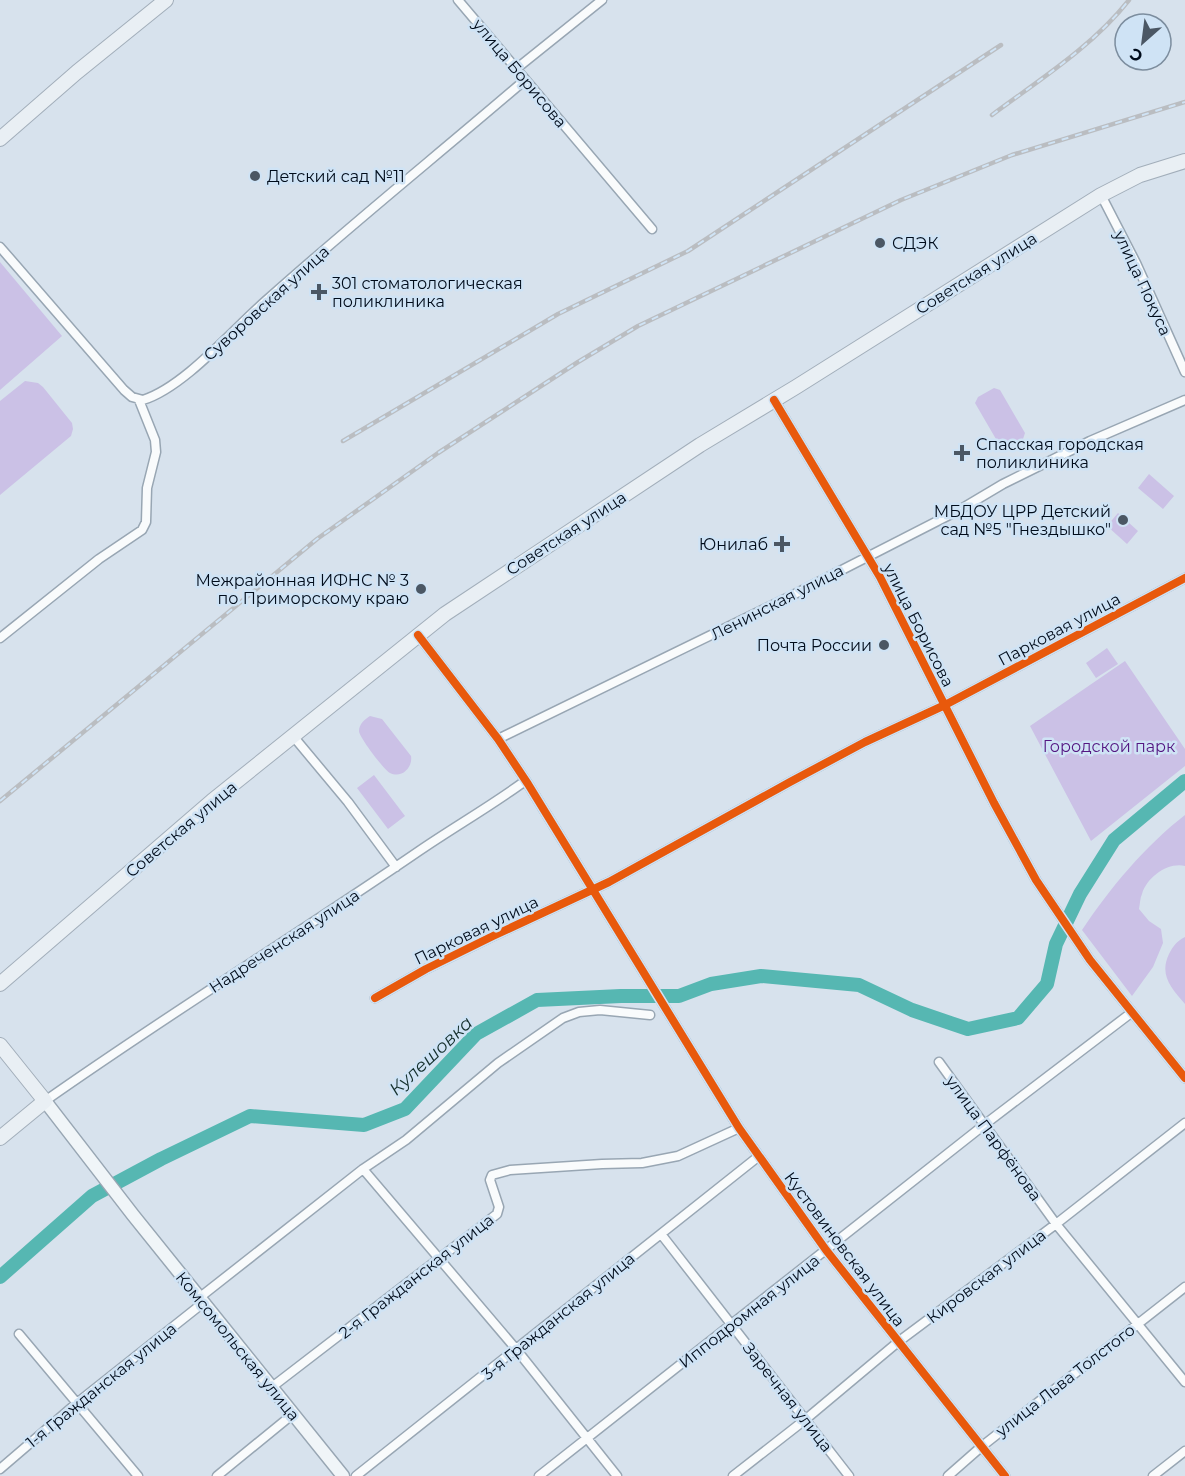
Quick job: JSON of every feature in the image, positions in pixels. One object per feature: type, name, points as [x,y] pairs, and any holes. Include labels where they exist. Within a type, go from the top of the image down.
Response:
[{"type":"main road","points":[[0,140],[77,72],[166,0]]},
{"type":"main road","name":"Советская улица","points":[[0,984],[212,801],[418,635],[585,520],[700,445],[1101,195],[1140,175],[1185,161]]},
{"type":"main road","points":[[0,1045],[45,1101],[0,1138]]},
{"type":"main road","name":"Комсомольская улица","points":[[45,1101],[133,1215],[343,1476]]},
{"type":"street","name":"улица Борисова","points":[[459,0],[652,229]]},
{"type":"street","points":[[516,69],[602,0]]},
{"type":"street","name":"Суворовская улица","points":[[139,400],[160,393],[194,368],[268,298],[525,80]]},
{"type":"street","name":"улица Покуса","points":[[1101,195],[1136,263],[1185,372]]},
{"type":"street","points":[[0,247],[124,390],[139,400],[154,440],[156,452],[147,488],[146,522],[142,530],[99,559],[0,638]]},
{"type":"street","name":"улица Борисова","points":[[774,400],[880,577],[994,803],[1048,899],[1131,1013]]},
{"type":"street","name":"Ленинская улица","points":[[498,739],[867,557],[1003,484],[1090,441],[1185,400]]},
{"type":"street","name":"Парковая улица","points":[[375,998],[493,936],[636,868],[865,742],[945,705],[1185,578]]},
{"type":"street","points":[[418,635],[498,739],[591,890]]},
{"type":"street","points":[[293,736],[348,802],[396,867]]},
{"type":"street","name":"Надреченская улица","points":[[45,1101],[119,1048],[348,900],[525,781]]},
{"type":"street","name":"Кустовиновская улица","points":[[591,890],[739,1128],[826,1250],[1005,1476]]},
{"type":"street","name":"1-я Гражданская улица","points":[[0,1468],[201,1300],[363,1169],[406,1140],[498,1063],[568,1015],[600,1010],[650,1015]]},
{"type":"street","points":[[1131,1013],[1185,1078]]},
{"type":"street","name":"Ипподромная улица","points":[[538,1476],[984,1125],[1131,1013]]},
{"type":"street","name":"улица Парфёнова","points":[[939,1062],[1056,1224],[1185,1382]]},
{"type":"street","name":"Кировская улица","points":[[733,1476],[898,1342],[1056,1224],[1185,1123]]},
{"type":"street","name":"2-я Гражданская улица","points":[[272,1388],[497,1214],[499,1207],[490,1180],[492,1175],[602,1164],[642,1163],[678,1156],[739,1128]]},
{"type":"street","name":"3-я Гражданская улица","points":[[356,1476],[759,1156]]},
{"type":"street","points":[[363,1169],[441,1258],[617,1476]]},
{"type":"street","name":"Заречная улица","points":[[661,1234],[849,1476]]},
{"type":"street","name":"улица Льва Толстого","points":[[948,1476],[981,1447],[1185,1287]]},
{"type":"street","points":[[19,1334],[138,1476]]},
{"type":"street","points":[[217,1476],[293,1414]]},
{"type":"street","points":[[1153,1476],[1185,1451]]},
{"type":"green space","points":[[0,262],[62,336],[0,390]]},
{"type":"green space","points":[[25,381],[38,383],[43,387],[72,423],[73,429],[71,436],[0,495],[0,401]]},
{"type":"green space","points":[[994,388],[1000,390],[1025,433],[1023,439],[1007,448],[1000,446],[975,403],[978,397]]},
{"type":"green space","points":[[1149,474],[1174,496],[1163,509],[1138,488]]},
{"type":"green space","points":[[1118,513],[1138,531],[1127,544],[1107,526]]},
{"type":"green space","points":[[1107,648],[1118,664],[1096,678],[1086,663]]},
{"type":"green space","name":"Городской парк","points":[[1125,661],[1185,749],[1185,766],[1091,841],[1030,726]]},
{"type":"green space","points":[[370,716],[382,719],[411,756],[406,771],[394,774],[387,771],[363,740],[359,728]]},
{"type":"green space","points":[[374,775],[405,816],[388,829],[357,788]]},
{"type":"green space","points":[[1185,815],[1185,866],[1172,866],[1159,872],[1148,882],[1141,897],[1139,909],[1149,921],[1161,929],[1163,943],[1153,967],[1132,996],[1082,930],[1129,868]]},
{"type":"green space","points":[[1185,937],[1185,1004],[1171,987],[1165,968],[1172,949]]},
{"type":"waterway","name":"Кулешовка","points":[[0,1277],[92,1196],[161,1159],[250,1116],[364,1125],[405,1109],[476,1034],[537,1000],[679,996],[711,984],[761,976],[859,985],[912,1010],[968,1029],[1018,1018],[1047,984],[1056,944],[1080,894],[1114,840],[1185,781]]},
{"type":"railway","points":[[992,115],[1082,48],[1129,0]]},
{"type":"railway","points":[[343,441],[558,314],[688,251],[1001,45]]},
{"type":"railway","points":[[0,801],[317,539],[438,453],[638,326],[901,200],[1012,155],[1185,102]]},
{"type":"cycle path","points":[[774,400],[880,577],[994,803],[1036,880],[1090,960],[1185,1078]]},
{"type":"cycle path","points":[[375,998],[426,969],[609,882],[865,742],[945,705],[1185,578]]},
{"type":"cycle path","points":[[418,635],[498,739],[528,784],[739,1128],[826,1250],[1005,1476]]},
{"type":"place","name":"Детский сад №11","points":[[255,176]]},
{"type":"place","name":"СДЭК","points":[[880,243]]},
{"type":"place","name":"301 стоматологическая поликлиника","points":[[319,292]]},
{"type":"place","name":"Спасская городская поликлиника","points":[[962,453]]},
{"type":"place","name":"МБДОУ ЦРР Детский сад №5 \"Гнездышко\"","points":[[1123,520]]},
{"type":"place","name":"Юнилаб","points":[[782,544]]},
{"type":"place","name":"Межрайонная ИФНС № 3 по Приморскому краю","points":[[421,589]]},
{"type":"place","name":"Почта России","points":[[884,645]]}]
